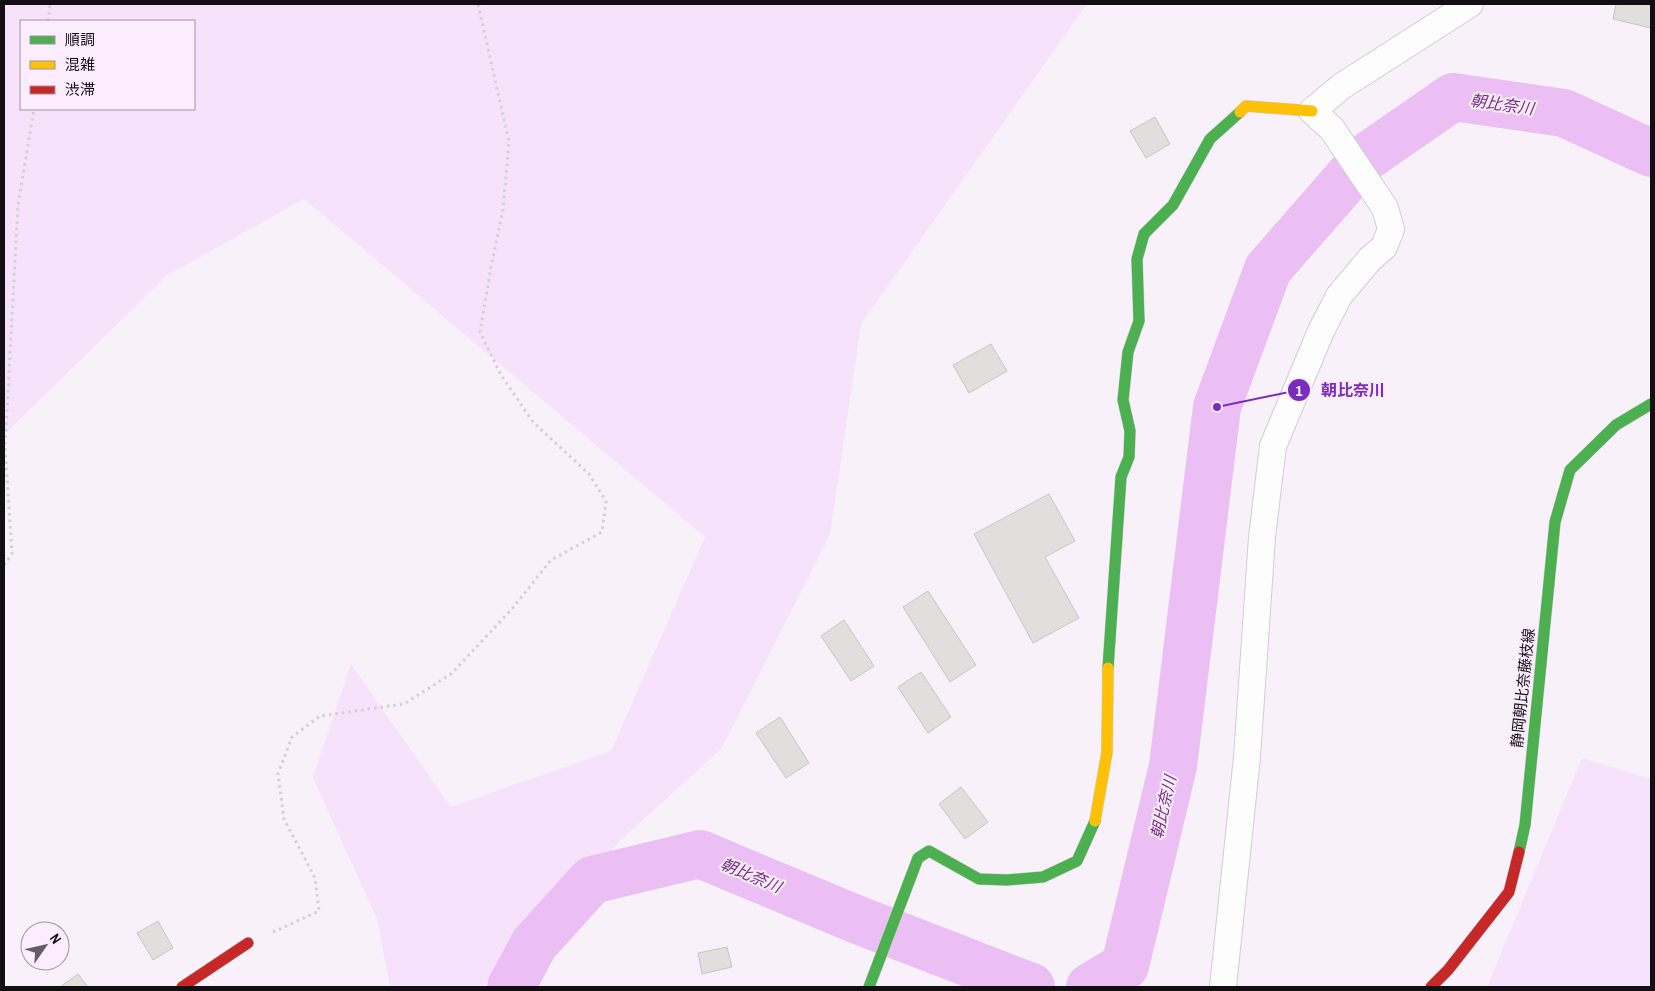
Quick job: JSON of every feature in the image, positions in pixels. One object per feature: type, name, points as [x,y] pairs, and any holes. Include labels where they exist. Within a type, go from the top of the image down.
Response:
[{"type":"street","points":[[1312,111],[1342,86],[1470,4]]},
{"type":"street","points":[[869,987],[918,858],[929,851],[979,880],[1043,877],[1077,861],[1095,820],[1107,752],[1108,666],[1119,502],[1121,477],[1129,457],[1130,430],[1123,400],[1128,352],[1138,321],[1138,259],[1144,234],[1173,205],[1210,139],[1246,106],[1312,111],[1332,129],[1385,208],[1390,229],[1384,246],[1370,259],[1339,296],[1321,331],[1273,446],[1262,537],[1247,756],[1224,987]]},
{"type":"street","name":"静岡朝比奈藤枝線","points":[[1431,987],[1448,970],[1509,892],[1525,826],[1555,522],[1570,470],[1616,424],[1651,404]]},
{"type":"street","points":[[182,987],[248,943]]},
{"type":"path","points":[[48,20],[50,4]]},
{"type":"path","points":[[248,943],[319,911],[316,878],[284,819],[278,774],[292,737],[320,716],[404,704],[452,674],[511,610],[551,560],[602,532],[606,501],[589,474],[533,422],[501,375],[480,332],[503,209],[509,142],[478,4]]},
{"type":"path","points":[[4,565],[12,554],[5,447],[18,205],[34,110]]},
{"type":"shaded area","points":[[4,4],[1087,4],[861,324],[830,535],[722,748],[623,838],[482,987],[390,987],[377,919],[313,778],[351,664],[451,807],[611,751],[705,537],[304,199],[166,276],[4,435]]},
{"type":"shaded area","points":[[1582,758],[1651,779],[1651,987],[1487,987]]},
{"type":"building","points":[[1616,4],[1651,4],[1651,28],[1613,19]]},
{"type":"building","points":[[1155,117],[1170,144],[1146,158],[1130,131]]},
{"type":"building","points":[[991,344],[1007,371],[969,393],[953,365]]},
{"type":"building","points":[[1049,494],[1075,541],[1045,557],[1079,618],[1033,643],[974,534]]},
{"type":"building","points":[[928,591],[976,665],[950,682],[903,607]]},
{"type":"building","points":[[844,620],[874,666],[851,681],[821,636]]},
{"type":"building","points":[[921,672],[951,717],[928,733],[898,687]]},
{"type":"building","points":[[780,717],[809,763],[786,778],[756,733]]},
{"type":"building","points":[[961,787],[988,822],[965,839],[939,804]]},
{"type":"building","points":[[158,921],[173,948],[153,960],[137,933]]},
{"type":"building","points":[[727,947],[732,967],[702,974],[698,953]]},
{"type":"building","points":[[78,974],[88,987],[60,987]]},
{"type":"waterway","name":"朝比奈川","points":[[1090,987],[1125,966],[1173,766],[1217,407],[1268,269],[1365,158],[1453,97],[1564,113],[1651,153]]},
{"type":"waterway","name":"朝比奈川","points":[[511,987],[534,944],[592,880],[700,854],[858,920],[1031,987]]},
{"type":"traffic: fast","points":[[1108,668],[1121,477],[1129,457],[1130,431],[1123,400],[1128,352],[1139,321],[1137,259],[1144,234],[1173,205],[1210,139],[1240,112]]},
{"type":"traffic: fast","points":[[1519,852],[1525,825],[1555,522],[1570,470],[1616,425],[1651,404]]},
{"type":"traffic: fast","points":[[869,987],[918,858],[929,851],[979,879],[1007,880],[1043,877],[1077,861],[1095,821]]},
{"type":"traffic: slow","points":[[1240,112],[1246,106],[1312,111]]},
{"type":"traffic: slow","points":[[1095,821],[1107,752],[1108,668]]},
{"type":"traffic: jam","points":[[1431,987],[1448,970],[1509,892],[1519,852]]},
{"type":"traffic: jam","points":[[182,987],[248,943]]},
{"type":"place","name":"朝比奈川","points":[[1217,407]]}]
